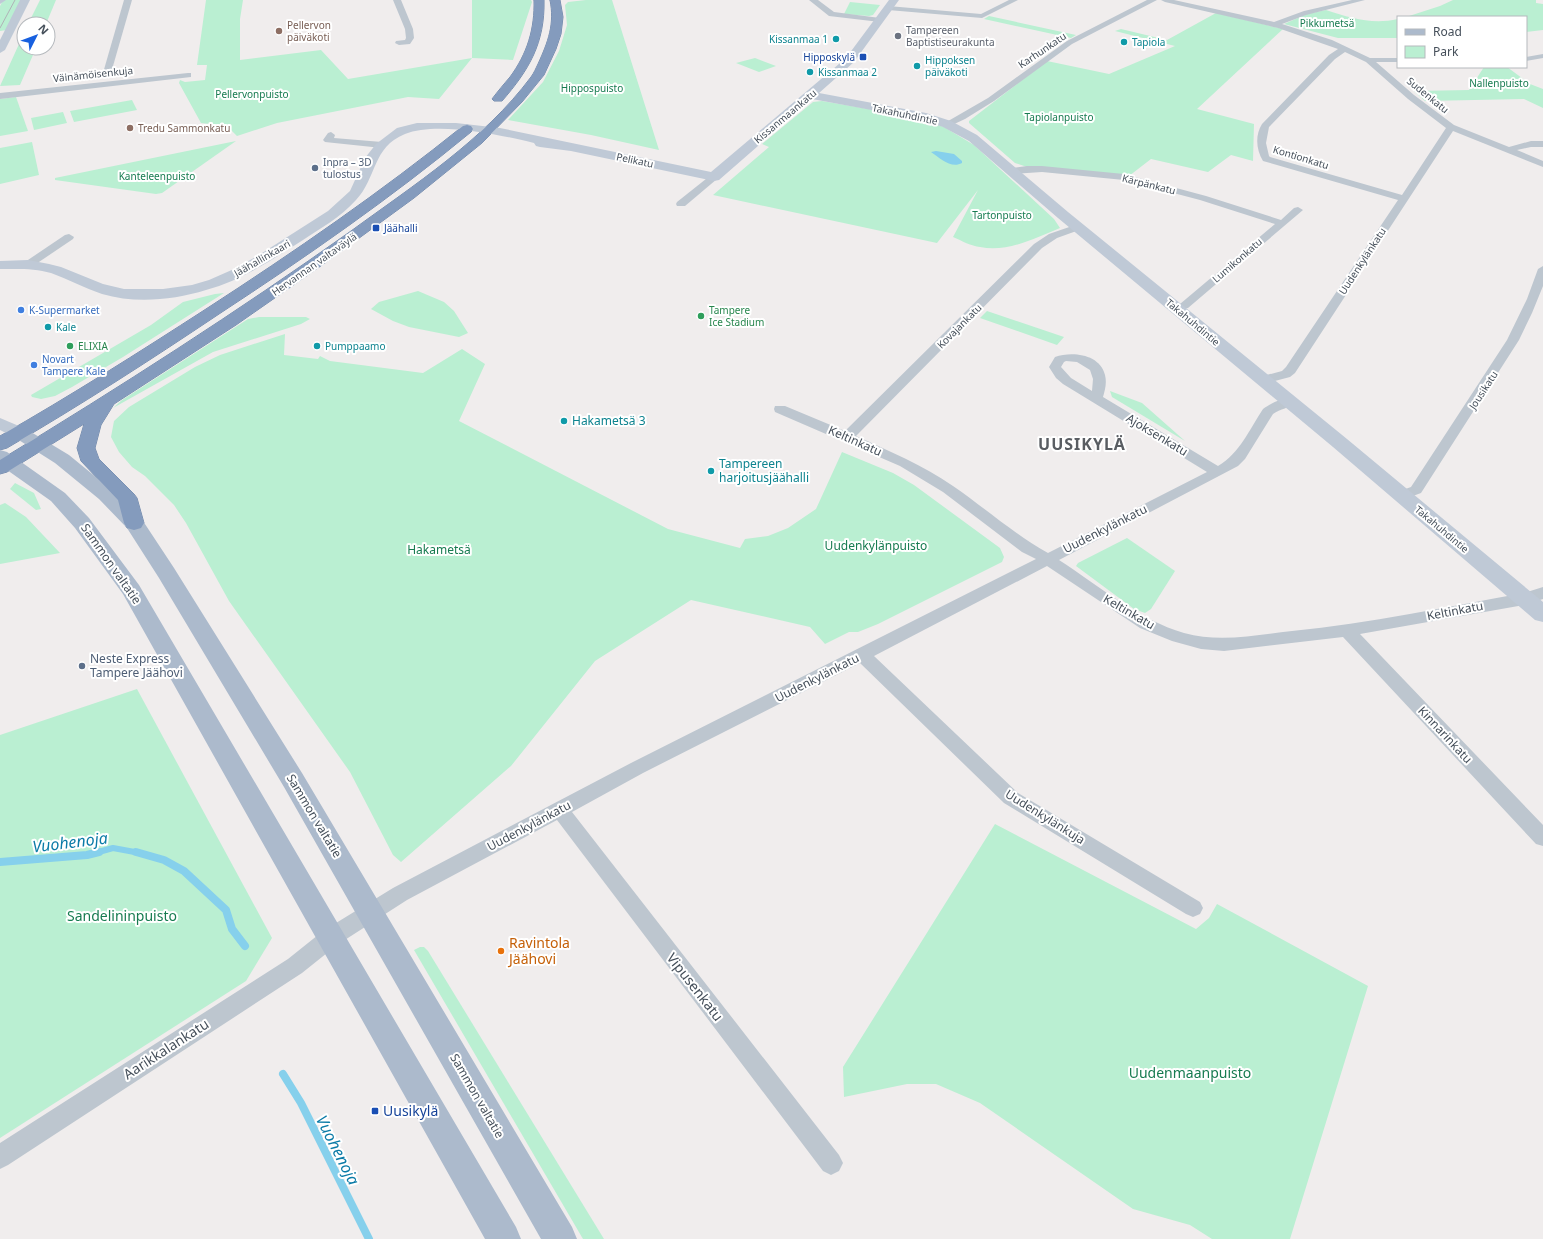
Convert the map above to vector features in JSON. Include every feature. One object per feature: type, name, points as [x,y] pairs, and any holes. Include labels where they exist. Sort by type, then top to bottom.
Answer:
[{"type":"highway","points":[[488,109],[512,82],[527,60],[535,37],[538,17],[538,0]]},
{"type":"highway","name":"Hervannan valtaväylä","points":[[2,457],[20,433],[58,411],[278,270],[507,110],[537,76],[551,49],[556,34],[558,21],[555,0]]},
{"type":"highway","name":"Hervannan valtaväylä","points":[[2,457],[39,444],[217,331],[300,276],[393,208],[453,160],[474,132],[478,118]]},
{"type":"highway","points":[[111,398],[92,425],[86,448],[90,462],[127,498],[134,523]]},
{"type":"main road","name":"Sammon valtatie","points":[[20,433],[62,459],[101,491],[134,523],[213,649],[370,912],[560,1239]]},
{"type":"main road","name":"Sammon valtatie","points":[[2,457],[58,498],[102,548],[131,590],[504,1239]]},
{"type":"street","points":[[0,50],[25,0]]},
{"type":"street","points":[[107,73],[128,0]]},
{"type":"street","points":[[397,0],[409,29],[410,38],[407,42],[399,43]]},
{"type":"street","points":[[813,0],[832,14],[880,20]]},
{"type":"street","points":[[891,4],[982,16],[1014,0]]},
{"type":"street","name":"Karhunkatu","points":[[947,124],[971,112],[1058,50],[1079,37],[1153,0]]},
{"type":"street","name":"Sudenkatu","points":[[1165,0],[1304,32],[1347,49],[1369,60],[1422,106],[1450,127],[1543,164]]},
{"type":"street","points":[[1274,25],[1304,13],[1361,0]]},
{"type":"street","name":"Kissanmaankatu","points":[[681,204],[811,95],[850,60],[891,4]]},
{"type":"street","name":"Kontionkatu","points":[[1347,49],[1340,51],[1332,57],[1265,126],[1262,133],[1263,154],[1266,159],[1403,198]]},
{"type":"street","points":[[1527,59],[1543,56]]},
{"type":"street","points":[[1369,60],[1397,60]]},
{"type":"street","name":"Väinämöisenkuja","points":[[0,96],[188,75]]},
{"type":"street","name":"Takahuhdintie","points":[[811,95],[922,116],[947,124],[973,138],[1543,614]]},
{"type":"street","name":"Uudenkylänkatu","points":[[1263,380],[1286,374],[1291,370],[1450,127]]},
{"type":"street","points":[[331,135],[328,140],[386,143],[423,132],[474,132]]},
{"type":"street","name":"Pelikatu","points":[[474,132],[556,144],[714,176]]},
{"type":"street","name":"Jäähallinkaari","points":[[0,265],[29,264],[56,270],[107,290],[124,294],[150,295],[177,292],[203,286],[225,278],[257,263],[342,207],[361,185],[371,158],[386,143]]},
{"type":"street","points":[[1508,150],[1532,144],[1543,144]]},
{"type":"street","name":"Kärpänkatu","points":[[1012,171],[1042,169],[1124,177],[1203,198],[1281,223]]},
{"type":"street","name":"Lumikonkatu","points":[[1176,308],[1184,306],[1298,210]]},
{"type":"street","name":"Kovajankatu","points":[[847,436],[1038,246],[1053,236],[1078,227]]},
{"type":"street","points":[[29,264],[69,237]]},
{"type":"street","name":"Jousikatu","points":[[1402,495],[1416,490],[1500,364],[1522,326],[1537,289],[1543,269]]},
{"type":"street","name":"Ajoksenkatu","points":[[1096,398],[1218,472]]},
{"type":"street","name":"Uudenkylänkatu","points":[[330,938],[400,894],[637,768],[862,655],[1218,472],[1233,463],[1240,456],[1268,412],[1273,408],[1289,402]]},
{"type":"street","name":"Keltinkatu","points":[[780,410],[847,436],[905,463],[948,489],[1027,548],[1047,559],[1146,624],[1178,637],[1201,643],[1224,645],[1242,644],[1347,631],[1524,599],[1542,594],[1543,592]]},
{"type":"street","points":[[0,423],[20,433]]},
{"type":"street","name":"Kinnarinkatu","points":[[1347,631],[1543,838]]},
{"type":"street","name":"Uudenkylänkuja","points":[[862,655],[1011,798],[1193,908]]},
{"type":"street","name":"Vipusenkatu","points":[[560,810],[831,1163]]},
{"type":"street","name":"Aarikkalankatu","points":[[0,1157],[295,966],[330,938]]},
{"type":"green space","points":[[3,0],[21,0],[7,30],[0,31],[0,6]]},
{"type":"green space","points":[[40,0],[56,0],[49,16],[32,16]]},
{"type":"green space","name":"Pellervonpuisto","points":[[206,0],[243,0],[240,19],[240,60],[321,50],[348,79],[472,58],[439,99],[408,97],[277,123],[237,136],[227,126],[201,123],[179,83],[180,80],[185,82],[205,80],[207,65],[197,65]]},
{"type":"green space","points":[[472,0],[531,0],[532,2],[513,60],[472,58]]},
{"type":"green space","name":"Hippospuisto","points":[[612,0],[659,150],[591,135],[508,120],[543,82],[559,51],[567,25],[565,5],[568,2]]},
{"type":"green space","points":[[1453,0],[1536,0],[1536,3],[1543,4],[1543,30],[1527,32],[1527,16],[1409,16]]},
{"type":"green space","points":[[850,2],[880,5],[873,15],[869,16],[844,14]]},
{"type":"green space","name":"Pikkumetsä","points":[[1326,10],[1362,20],[1388,21],[1397,19],[1397,38],[1338,38],[1284,24],[1307,14]]},
{"type":"green space","name":"Tapiolanpuisto","points":[[1216,13],[1283,29],[1197,109],[1254,124],[1253,161],[1231,155],[1208,172],[1151,159],[1129,176],[1027,167],[1015,163],[969,123],[969,121],[1047,61],[1109,74],[1175,46],[1115,31],[1121,29],[1167,40]]},
{"type":"green space","points":[[989,16],[1076,35],[1071,38],[984,19]]},
{"type":"green space","points":[[16,51],[16,56],[33,56],[20,85],[0,86]]},
{"type":"green space","points":[[755,58],[776,66],[759,72],[736,63]]},
{"type":"green space","name":"Nallenpuisto","points":[[1483,68],[1508,68],[1530,84],[1543,89],[1543,108],[1524,99],[1425,101],[1414,91],[1469,90]]},
{"type":"green space","points":[[16,97],[28,131],[0,136],[0,99]]},
{"type":"green space","points":[[132,100],[137,110],[74,122],[70,111]]},
{"type":"green space","name":"Tartonpuisto","points":[[822,101],[909,116],[944,127],[974,145],[1054,219],[1060,228],[1021,244],[1000,248],[977,246],[953,237],[978,190],[937,243],[713,195],[769,147],[762,144],[813,102]]},
{"type":"green space","points":[[63,112],[67,123],[34,130],[31,118]]},
{"type":"green space","name":"Kanteleenpuisto","points":[[236,141],[162,193],[156,194],[55,180],[55,178]]},
{"type":"green space","points":[[32,142],[39,175],[0,184],[0,148]]},
{"type":"green space","points":[[418,291],[444,302],[454,311],[468,333],[459,337],[409,327],[393,321],[371,309],[379,302]]},
{"type":"green space","points":[[224,293],[123,357],[72,387],[55,396],[41,399],[32,397],[31,395],[151,325],[183,302]]},
{"type":"green space","points":[[987,311],[1064,337],[1057,345],[980,318]]},
{"type":"green space","points":[[259,317],[306,317],[310,319],[301,324],[213,352],[113,408],[122,400],[248,319]]},
{"type":"green space","name":"Hakametsä","points":[[285,334],[284,355],[318,359],[320,356],[330,361],[423,373],[462,349],[485,364],[459,421],[668,529],[740,548],[745,539],[768,536],[788,528],[816,509],[842,452],[893,473],[914,485],[1000,548],[1004,557],[1002,562],[878,624],[858,632],[849,632],[825,644],[810,627],[691,600],[595,661],[511,766],[401,862],[393,855],[350,772],[229,601],[186,523],[174,505],[145,476],[132,467],[119,452],[111,437],[114,421],[129,407],[195,367],[220,355]]},
{"type":"green space","points":[[1110,391],[1142,403],[1185,441],[1112,397]]},
{"type":"green space","points":[[15,483],[34,493],[41,509],[36,510],[10,489]]},
{"type":"green space","points":[[5,503],[26,517],[60,553],[0,564],[0,505]]},
{"type":"green space","points":[[1127,538],[1175,571],[1151,609],[1145,613],[1134,609],[1076,566],[1078,563]]},
{"type":"green space","name":"Sandelininpuisto","points":[[137,689],[272,938],[246,981],[0,1138],[0,735]]},
{"type":"green space","name":"Uudenmaanpuisto","points":[[995,824],[1196,929],[1209,918],[1217,904],[1368,986],[1290,1239],[1212,1239],[1190,1225],[1133,1209],[980,1103],[936,1084],[907,1084],[844,1097],[843,1067]]},
{"type":"green space","points":[[424,947],[428,951],[604,1239],[583,1239],[414,950]]},
{"type":"water","points":[[936,151],[954,154],[962,161],[962,163],[954,165],[950,164],[931,152]]},
{"type":"waterway","name":"Vuohenoja","points":[[95,853],[113,848],[139,853]]},
{"type":"waterway","name":"Vuohenoja","points":[[95,853],[99,852]]},
{"type":"waterway","name":"Vuohenoja","points":[[0,862],[87,855],[95,853]]},
{"type":"waterway","name":"Vuohenoja","points":[[139,853],[164,860],[184,871],[226,910],[232,929],[245,946]]},
{"type":"waterway","name":"Vuohenoja","points":[[283,1074],[301,1103],[369,1239]]},
{"type":"tram line","points":[[0,28],[15,0]]},
{"type":"place","name":"Pellervon päiväkoti","points":[[279,31]]},
{"type":"place","name":"Tampereen Baptistiseurakunta","points":[[898,36]]},
{"type":"place","name":"Kissanmaa 1","points":[[836,39]]},
{"type":"place","name":"Tapiola","points":[[1124,42]]},
{"type":"place","name":"Hipposkylä","points":[[863,57]]},
{"type":"place","name":"Hippoksen päiväkoti","points":[[917,66]]},
{"type":"place","name":"Kissanmaa 2","points":[[810,72]]},
{"type":"place","name":"Tredu Sammonkatu","points":[[130,128]]},
{"type":"place","name":"Inpra – 3D tulostus","points":[[315,168]]},
{"type":"place","name":"Jäähalli","points":[[376,228]]},
{"type":"place","name":"K-Supermarket","points":[[21,310]]},
{"type":"place","name":"Tampere Ice Stadium","points":[[701,316]]},
{"type":"place","name":"Kale","points":[[48,327]]},
{"type":"place","name":"ELIXIA","points":[[70,346]]},
{"type":"place","name":"Pumppaamo","points":[[317,346]]},
{"type":"place","name":"Novart Tampere Kale","points":[[34,365]]},
{"type":"place","name":"Hakametsä 3","points":[[564,421]]},
{"type":"place","name":"Tampereen harjoitusjäähalli","points":[[711,471]]},
{"type":"place","name":"Neste Express Tampere Jäähovi","points":[[82,666]]},
{"type":"place","name":"Ravintola Jäähovi","points":[[501,951]]},
{"type":"place","name":"Uusikylä","points":[[375,1111]]},
{"type":"district","name":"UUSIKYLÄ","points":[[1082,444]]},
{"type":"park label","name":"Uudenkylänpuisto","points":[[876,546]]}]
